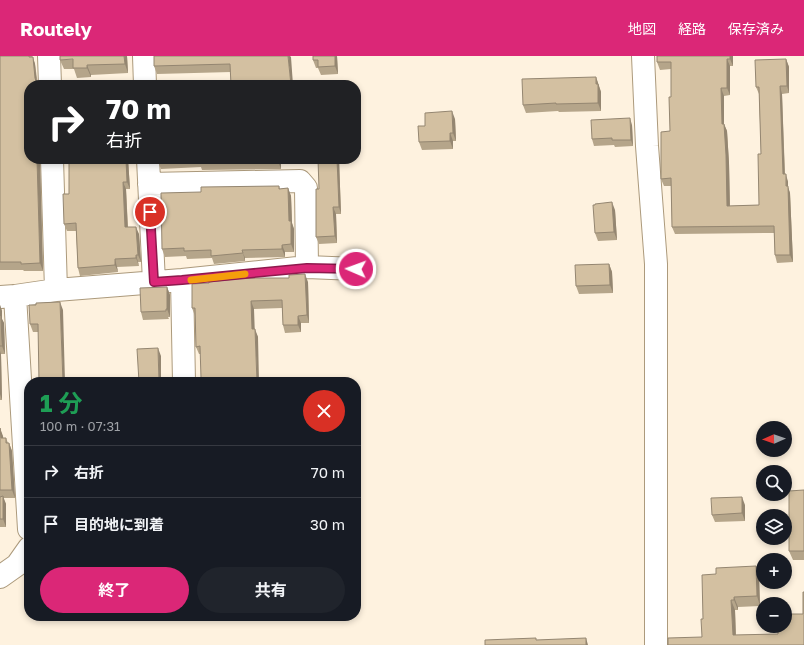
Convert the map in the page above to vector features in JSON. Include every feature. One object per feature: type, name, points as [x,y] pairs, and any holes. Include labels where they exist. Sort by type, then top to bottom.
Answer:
[{"type":"street","points":[[49,56],[50,80]]},
{"type":"street","points":[[144,56],[145,80]]},
{"type":"street","points":[[643,56],[647,146],[656,264],[656,645]]},
{"type":"street","points":[[52,164],[56,290]]},
{"type":"street","points":[[148,164],[154,282]]},
{"type":"street","points":[[149,184],[300,181],[306,188],[307,268]]},
{"type":"street","points":[[24,474],[8,297],[56,290],[307,268],[356,269]]},
{"type":"street","points":[[182,280],[184,377]]},
{"type":"street","points":[[0,577],[17,565],[24,555]]},
{"type":"building","points":[[0,56],[29,56],[33,57],[36,80],[24,80],[24,164],[37,164],[40,263],[21,264],[21,262],[0,262]]},
{"type":"building","points":[[60,56],[124,56],[125,64],[87,65],[87,68],[73,68],[73,59],[60,60]]},
{"type":"building","points":[[154,56],[288,56],[290,80],[231,80],[230,64],[154,66]]},
{"type":"building","points":[[313,56],[335,56],[335,66],[318,67],[318,60],[313,60]]},
{"type":"building","points":[[657,56],[730,56],[730,59],[727,59],[727,88],[721,88],[722,124],[724,124],[726,155],[727,206],[759,205],[758,154],[761,154],[759,87],[756,87],[755,60],[786,59],[787,86],[780,86],[783,174],[786,174],[786,186],[788,186],[790,255],[775,255],[774,226],[672,227],[671,178],[661,179],[661,132],[670,131],[669,97],[671,97],[671,62],[657,62]]},
{"type":"building","points":[[596,77],[596,84],[598,84],[598,103],[523,105],[522,79]]},
{"type":"building","points":[[452,111],[453,133],[450,133],[450,141],[419,142],[418,126],[425,126],[425,113]]},
{"type":"building","points":[[630,118],[631,140],[612,140],[612,138],[592,139],[591,120]]},
{"type":"building","points":[[69,164],[126,164],[127,182],[123,182],[125,227],[136,227],[138,255],[136,255],[136,258],[115,259],[115,265],[78,268],[76,223],[64,224],[63,194],[69,194]]},
{"type":"building","points":[[318,164],[337,164],[339,207],[333,207],[335,236],[316,237],[316,189],[319,189]]},
{"type":"building","points":[[279,186],[279,189],[288,188],[289,221],[291,221],[291,244],[282,245],[282,249],[242,250],[243,253],[211,256],[211,250],[184,251],[184,248],[162,249],[161,193],[201,192],[201,187]]},
{"type":"building","points":[[612,202],[614,232],[595,233],[593,205]]},
{"type":"building","points":[[609,264],[610,285],[576,286],[575,265]]},
{"type":"building","points":[[305,274],[307,315],[298,316],[298,325],[283,325],[282,300],[251,301],[252,329],[255,329],[257,377],[201,377],[200,346],[196,347],[195,308],[192,308],[192,284],[244,278],[289,278],[289,275]]},
{"type":"building","points":[[167,287],[166,311],[141,312],[140,288]]},
{"type":"building","points":[[60,302],[63,377],[39,377],[38,324],[30,324],[29,305],[36,305],[36,303]]},
{"type":"building","points":[[1,315],[2,346],[0,346],[0,316]]},
{"type":"building","points":[[158,348],[159,377],[139,377],[137,349]]},
{"type":"building","points":[[0,428],[1,438],[6,438],[6,443],[9,443],[12,490],[0,490]]},
{"type":"building","points":[[804,490],[804,551],[789,551],[789,545],[792,545],[792,509],[789,509],[789,501],[792,501],[792,491]]},
{"type":"building","points":[[3,496],[3,519],[0,519],[0,497]]},
{"type":"building","points":[[742,497],[742,513],[712,515],[711,498]]},
{"type":"building","points":[[756,566],[757,596],[734,597],[734,600],[731,600],[733,635],[792,633],[792,614],[803,614],[804,592],[804,645],[668,645],[668,638],[702,637],[702,575],[716,574],[716,568]]},
{"type":"building","points":[[536,638],[536,640],[586,638],[586,645],[485,645],[485,640]]},
{"type":"slow traffic","points":[[191,280],[245,274]]},
{"type":"route","points":[[150,212],[154,282],[307,268],[356,269]]}]
